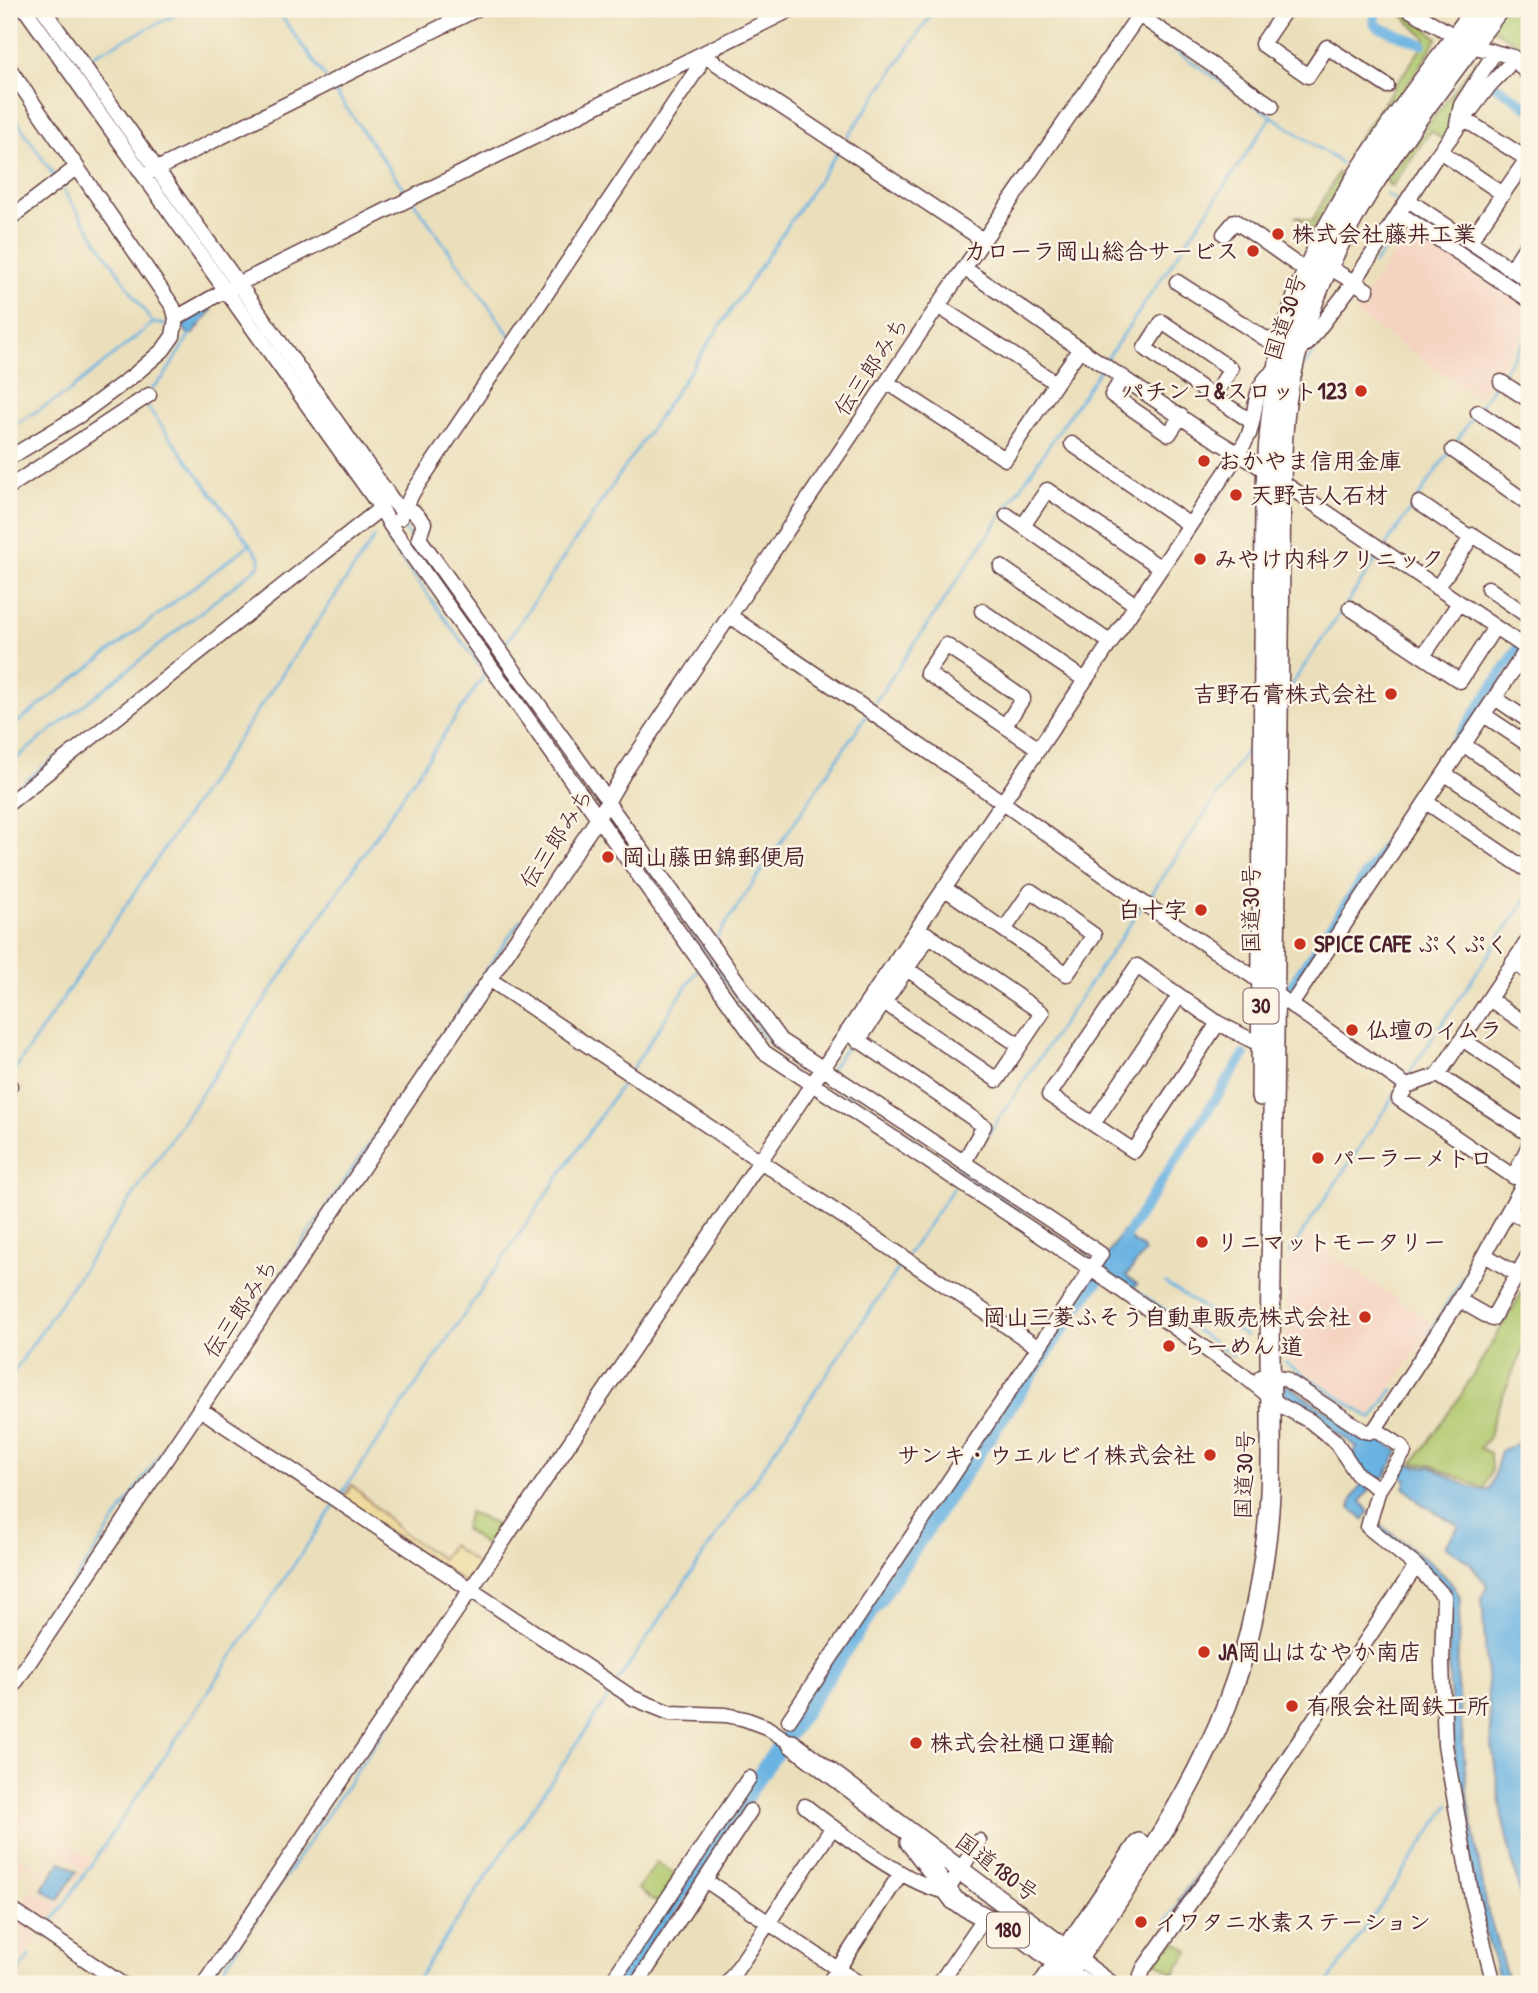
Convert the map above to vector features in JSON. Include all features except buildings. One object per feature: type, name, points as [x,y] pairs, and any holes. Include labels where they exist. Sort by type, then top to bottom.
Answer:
[{"type":"highway","name":"国道30号","points":[[1043,1984],[1066,1965],[1154,1843],[1186,1791],[1208,1748],[1234,1686],[1251,1629],[1265,1554],[1270,1489],[1264,1385],[1268,1042],[1276,993],[1272,404],[1286,350],[1318,272],[1467,36],[1476,9]]},
{"type":"highway","name":"国道30号","points":[[1318,272],[1320,242],[1360,170],[1467,36],[1499,9]]},
{"type":"highway","name":"国道30号","points":[[1274,477],[1286,400],[1286,350]]},
{"type":"highway","name":"国道180号","points":[[792,1744],[960,1871],[1066,1965]]},
{"type":"highway","name":"国道180号","points":[[885,1815],[919,1851],[955,1901],[1027,1940],[1066,1965]]},
{"type":"street","points":[[25,9],[70,62],[154,172]]},
{"type":"street","points":[[43,9],[232,287],[396,513],[501,666],[605,796],[780,1040],[822,1074],[1088,1258],[1264,1385],[1280,1405],[1310,1420],[1335,1441],[1353,1470],[1371,1484]]},
{"type":"street","points":[[154,172],[477,9]]},
{"type":"street","points":[[176,318],[232,287],[792,9]]},
{"type":"street","points":[[1286,9],[1262,44],[1308,76],[1327,47],[1387,86]]},
{"type":"street","points":[[1408,9],[1495,52],[1513,57],[1529,76]]},
{"type":"street","points":[[1141,12],[1272,106]]},
{"type":"street","name":"伝三郎みち","points":[[9,1692],[598,818],[605,796],[624,774],[938,306],[1141,12]]},
{"type":"street","points":[[1455,132],[1461,106],[1495,52]]},
{"type":"street","points":[[702,54],[983,240]]},
{"type":"street","points":[[9,803],[396,513],[413,492],[698,68],[702,54]]},
{"type":"street","points":[[204,1984],[474,1593],[822,1074],[853,1036],[924,932],[1039,749],[1238,454],[1249,434],[1261,383],[1266,375],[1286,350],[1307,344],[1360,286],[1441,152],[1507,67]]},
{"type":"street","points":[[9,68],[173,307],[176,318],[173,337],[163,350],[79,415],[9,458]]},
{"type":"street","points":[[1464,120],[1528,158],[1470,241]]},
{"type":"street","points":[[1441,152],[1503,194]]},
{"type":"street","points":[[9,219],[77,167]]},
{"type":"street","points":[[1404,210],[1470,241],[1529,281]]},
{"type":"street","points":[[1404,210],[1529,300]]},
{"type":"street","points":[[1224,234],[1235,221],[1318,272],[1360,286]]},
{"type":"street","points":[[1511,269],[1529,242]]},
{"type":"street","points":[[964,268],[1080,349],[1525,647],[1495,698],[1426,802],[1276,993]]},
{"type":"street","points":[[1177,282],[1286,350]]},
{"type":"street","points":[[938,306],[1056,383]]},
{"type":"street","points":[[1213,397],[1231,369],[1162,322],[1145,348],[1213,397],[1252,422]]},
{"type":"street","points":[[887,382],[1005,459],[1080,349]]},
{"type":"street","points":[[1123,377],[1112,395],[1169,434],[1181,416]]},
{"type":"street","points":[[1501,382],[1529,400]]},
{"type":"street","points":[[9,487],[145,398]]},
{"type":"street","points":[[1478,412],[1529,446]]},
{"type":"street","points":[[79,415],[91,432]]},
{"type":"street","points":[[1072,444],[1190,525]]},
{"type":"street","points":[[1453,450],[1529,504]]},
{"type":"street","points":[[1023,526],[1047,490],[1161,568]]},
{"type":"street","points":[[1419,503],[1471,538]]},
{"type":"street","points":[[396,513],[413,511],[424,523],[419,538],[598,818],[760,1048],[822,1074],[964,1161],[1088,1258]]},
{"type":"street","points":[[1007,515],[1136,605]]},
{"type":"street","points":[[1437,588],[1473,535],[1529,571]]},
{"type":"street","points":[[1001,567],[1111,643]]},
{"type":"street","points":[[1488,588],[1529,617]]},
{"type":"street","points":[[1423,656],[1459,603]]},
{"type":"street","points":[[1350,608],[1460,681],[1495,627]]},
{"type":"street","points":[[982,611],[1085,680]]},
{"type":"street","points":[[730,616],[1404,1083],[1438,1075],[1529,939]]},
{"type":"street","points":[[1005,726],[1023,698],[946,645],[927,673],[1005,726],[1039,749]]},
{"type":"street","points":[[1495,698],[1529,721]]},
{"type":"street","points":[[1484,715],[1529,745]]},
{"type":"street","points":[[1464,746],[1529,789]]},
{"type":"street","points":[[1445,774],[1529,830]]},
{"type":"street","points":[[1426,802],[1524,868]]},
{"type":"street","points":[[948,891],[1067,974],[1094,935],[1031,891],[1004,930]]},
{"type":"street","points":[[878,998],[997,1080],[1042,1013],[924,932]]},
{"type":"street","points":[[1513,962],[1529,973]]},
{"type":"street","points":[[901,965],[1020,1046]]},
{"type":"street","points":[[1218,1023],[1134,1151],[1049,1095],[1137,966],[1218,1023],[1241,1036],[1268,1042]]},
{"type":"street","points":[[489,979],[1040,1348]]},
{"type":"street","points":[[1093,1124],[1180,996]]},
{"type":"street","points":[[1489,999],[1529,1026]]},
{"type":"street","points":[[853,1036],[984,1126],[964,1161]]},
{"type":"street","points":[[1462,1039],[1529,1084]]},
{"type":"street","points":[[1438,1075],[1529,1134]]},
{"type":"street","points":[[1404,1083],[1399,1099],[1514,1177],[1529,1145]]},
{"type":"street","points":[[1264,1385],[1285,1378],[1364,1431],[1375,1429],[1459,1300],[1529,1174]]},
{"type":"street","points":[[1510,1211],[1529,1222]]},
{"type":"street","points":[[1459,1300],[1492,1319],[1529,1254]]},
{"type":"street","points":[[1485,1255],[1518,1275]]},
{"type":"street","points":[[789,1720],[1040,1348],[1088,1258]]},
{"type":"street","points":[[200,1409],[643,1703],[670,1713],[726,1715],[755,1722],[792,1744]]},
{"type":"street","points":[[1371,1484],[1390,1473],[1404,1450],[1375,1429]]},
{"type":"street","points":[[1371,1484],[1371,1520],[1368,1527],[1444,1595],[1442,1663],[1446,1745],[1472,1898],[1494,1984]]},
{"type":"street","points":[[1142,1984],[1143,1968],[1214,1869],[1412,1564]]},
{"type":"street","points":[[610,1984],[749,1777]]},
{"type":"street","points":[[804,1806],[901,1873],[932,1890],[947,1891],[979,1841]]},
{"type":"street","points":[[637,1984],[750,1811]]},
{"type":"street","points":[[727,1984],[833,1827]]},
{"type":"street","points":[[828,1984],[901,1873]]},
{"type":"street","points":[[705,1880],[860,1984]]},
{"type":"street","points":[[9,1908],[122,1984]]},
{"type":"street","points":[[939,1984],[985,1917]]},
{"type":"street","points":[[1066,1965],[1090,1984]]},
{"type":"street","points":[[1066,1965],[1112,1984]]},
{"type":"shaded area","points":[[1412,227],[1529,307],[1529,324],[1479,398],[1354,313]]},
{"type":"shaded area","points":[[1305,1236],[1433,1324],[1370,1415],[1286,1359],[1288,1260]]},
{"type":"shaded area","points":[[9,1805],[91,1859],[47,1924],[9,1897],[9,1891],[24,1901],[42,1875],[24,1864],[9,1887],[9,1849],[44,1872],[62,1846],[25,1821],[22,1824],[9,1816]],"holes":[[[59,1853],[82,1868],[57,1906],[34,1891]]]},
{"type":"shaded area","points":[[9,1913],[40,1934],[9,1980],[9,1945],[17,1950],[26,1937],[9,1925]]},
{"type":"green space","points":[[1458,9],[1529,9],[1529,50]]},
{"type":"green space","points":[[1403,13],[1437,38],[1423,62],[1352,161],[1347,156],[1426,41]]},
{"type":"green space","points":[[1477,59],[1456,101],[1445,141],[1431,131],[1392,186],[1388,184],[1387,181]]},
{"type":"green space","points":[[1338,173],[1343,177],[1313,230],[1295,216],[1312,221]]},
{"type":"green space","points":[[1529,1281],[1529,1335],[1494,1416],[1489,1437],[1480,1448],[1490,1453],[1491,1470],[1484,1489],[1431,1465],[1413,1463],[1461,1395]]},
{"type":"green space","points":[[469,1512],[499,1526],[485,1545],[464,1529]]},
{"type":"green space","points":[[657,1862],[678,1877],[659,1904],[638,1889]]},
{"type":"green space","points":[[1175,1942],[1189,1951],[1174,1974],[1154,1960],[1165,1944],[1171,1948]]},
{"type":"sand","points":[[352,1485],[404,1534],[442,1559],[451,1545],[479,1565],[467,1584],[342,1500]]},
{"type":"water","points":[[208,306],[212,310],[193,334],[188,334],[183,327],[188,317]]},
{"type":"water","points":[[1123,1231],[1145,1252],[1126,1276],[1137,1284],[1131,1292],[1099,1268]]},
{"type":"water","points":[[1286,1384],[1367,1438],[1377,1438],[1398,1451],[1385,1477],[1375,1479],[1360,1468],[1353,1455],[1357,1447],[1283,1397]]},
{"type":"water","points":[[1529,1438],[1529,1932],[1502,1817],[1491,1737],[1482,1598],[1487,1586],[1470,1563],[1445,1546],[1459,1526],[1419,1502],[1404,1487],[1407,1481],[1399,1476],[1407,1464],[1430,1467],[1475,1489],[1490,1490],[1501,1451]]},
{"type":"water","points":[[1362,1484],[1370,1489],[1361,1501],[1369,1512],[1363,1520],[1350,1508]]},
{"type":"water","points":[[1378,1523],[1436,1568],[1455,1588],[1460,1598],[1457,1674],[1468,1802],[1487,1908],[1509,1984],[1501,1984],[1479,1910],[1458,1790],[1449,1677],[1450,1594],[1374,1528]]},
{"type":"water","points":[[1359,1635],[1362,1637],[1238,1821],[1235,1819]]},
{"type":"water","points":[[1231,1824],[1234,1826],[1181,1904],[1178,1901]]},
{"type":"water","points":[[61,1861],[77,1871],[58,1900],[42,1889]]},
{"type":"waterway","points":[[85,59],[188,9]]},
{"type":"waterway","points":[[276,9],[326,78]]},
{"type":"waterway","points":[[847,138],[935,9]]},
{"type":"waterway","points":[[1376,9],[1374,23],[1378,27],[1422,44]]},
{"type":"waterway","points":[[1139,26],[1341,163]]},
{"type":"waterway","points":[[1489,81],[1529,108]]},
{"type":"waterway","points":[[331,86],[408,195]]},
{"type":"waterway","points":[[9,109],[56,179]]},
{"type":"waterway","points":[[1106,360],[1272,116]]},
{"type":"waterway","points":[[504,646],[839,150]]},
{"type":"waterway","points":[[61,187],[149,318],[153,323],[165,324]]},
{"type":"waterway","points":[[1386,194],[1401,203]]},
{"type":"waterway","points":[[414,202],[511,337]]},
{"type":"waterway","points":[[1409,209],[1529,290]]},
{"type":"waterway","points":[[1374,264],[1402,223]]},
{"type":"waterway","points":[[1305,365],[1355,293]]},
{"type":"waterway","points":[[9,428],[67,393],[153,323]]},
{"type":"waterway","points":[[151,389],[164,377],[191,332]]},
{"type":"waterway","points":[[1500,377],[1529,334]]},
{"type":"waterway","points":[[1005,511],[1101,368]]},
{"type":"waterway","points":[[1480,406],[1496,383]]},
{"type":"waterway","points":[[9,764],[260,565],[260,558],[146,405]]},
{"type":"waterway","points":[[1455,444],[1474,414]]},
{"type":"waterway","points":[[1417,499],[1449,452]]},
{"type":"waterway","points":[[1192,535],[1237,469]]},
{"type":"waterway","points":[[1386,545],[1414,504]]},
{"type":"waterway","points":[[388,505],[396,517]]},
{"type":"waterway","points":[[871,708],[1001,516]]},
{"type":"waterway","points":[[400,522],[414,543]]},
{"type":"waterway","points":[[9,1078],[375,537]]},
{"type":"waterway","points":[[388,541],[485,673]]},
{"type":"waterway","points":[[9,729],[250,544]]},
{"type":"waterway","points":[[1290,687],[1380,554]]},
{"type":"waterway","points":[[463,611],[600,804]]},
{"type":"waterway","points":[[1287,992],[1529,632]]},
{"type":"waterway","points":[[9,1379],[487,671]]},
{"type":"waterway","points":[[9,794],[122,705]]},
{"type":"waterway","points":[[715,940],[866,716]]},
{"type":"waterway","points":[[1149,898],[1250,746]]},
{"type":"waterway","points":[[615,825],[767,1040],[813,1071]]},
{"type":"waterway","points":[[1405,1079],[1529,895]]},
{"type":"waterway","points":[[982,1143],[1141,908]]},
{"type":"waterway","points":[[9,1678],[521,919]]},
{"type":"waterway","points":[[632,1069],[698,969]]},
{"type":"waterway","points":[[831,1069],[851,1040]]},
{"type":"waterway","points":[[1122,1242],[1244,1055]]},
{"type":"waterway","points":[[340,1496],[627,1077]]},
{"type":"waterway","points":[[821,1077],[1091,1260]]},
{"type":"waterway","points":[[1289,1253],[1394,1096]]},
{"type":"waterway","points":[[908,1254],[954,1187]]},
{"type":"waterway","points":[[617,1682],[903,1262]]},
{"type":"waterway","points":[[1429,1334],[1467,1271]]},
{"type":"waterway","points":[[789,1733],[1096,1279]]},
{"type":"waterway","points":[[1165,1283],[1246,1336]]},
{"type":"waterway","points":[[1088,1289],[1100,1284]]},
{"type":"waterway","points":[[1131,1287],[1233,1355]]},
{"type":"waterway","points":[[1237,1330],[1246,1318]]},
{"type":"waterway","points":[[1285,1362],[1372,1419],[1393,1389]]},
{"type":"waterway","points":[[49,1927],[335,1504]]},
{"type":"waterway","points":[[213,1984],[414,1686]]},
{"type":"waterway","points":[[414,1984],[613,1690]]},
{"type":"waterway","points":[[619,1984],[781,1744]]},
{"type":"waterway","points":[[1327,1984],[1449,1805]]},
{"type":"waterway","points":[[9,1899],[58,1933]]},
{"type":"waterway","points":[[1167,1921],[1181,1901]]},
{"type":"waterway","points":[[10,1984],[30,1955]]},
{"type":"waterway","points":[[125,1978],[134,1984]]},
{"type":"place","name":"株式会社藤井工業","points":[[1278,234]]},
{"type":"place","name":"カローラ岡山総合サービス","points":[[1253,251]]},
{"type":"place","name":"パチンコ&スロット123","points":[[1361,391]]},
{"type":"place","name":"おかやま信用金庫","points":[[1204,461]]},
{"type":"place","name":"天野吉人石材","points":[[1236,495]]},
{"type":"place","name":"みやけ内科クリニック","points":[[1200,559]]},
{"type":"place","name":"吉野石膏株式会社","points":[[1391,694]]},
{"type":"place","name":"岡山藤田錦郵便局","points":[[608,857]]},
{"type":"place","name":"白十字","points":[[1201,910]]},
{"type":"place","name":"SPICE CAFE ぷくぷく","points":[[1300,944]]},
{"type":"place","name":"仏壇のイムラ","points":[[1352,1030]]},
{"type":"place","name":"パーラーメトロ","points":[[1318,1158]]},
{"type":"place","name":"リニマットモータリー","points":[[1202,1242]]},
{"type":"place","name":"岡山三菱ふそう自動車販売株式会社","points":[[1365,1317]]},
{"type":"place","name":"らーめん 道","points":[[1169,1346]]},
{"type":"place","name":"サンキ・ウエルビイ株式会社","points":[[1210,1455]]},
{"type":"place","name":"JA岡山はなやか南店","points":[[1204,1652]]},
{"type":"place","name":"有限会社岡鉄工所","points":[[1292,1706]]},
{"type":"place","name":"株式会社樋口運輸","points":[[916,1743]]},
{"type":"place","name":"イワタニ水素ステーション","points":[[1141,1922]]}]
